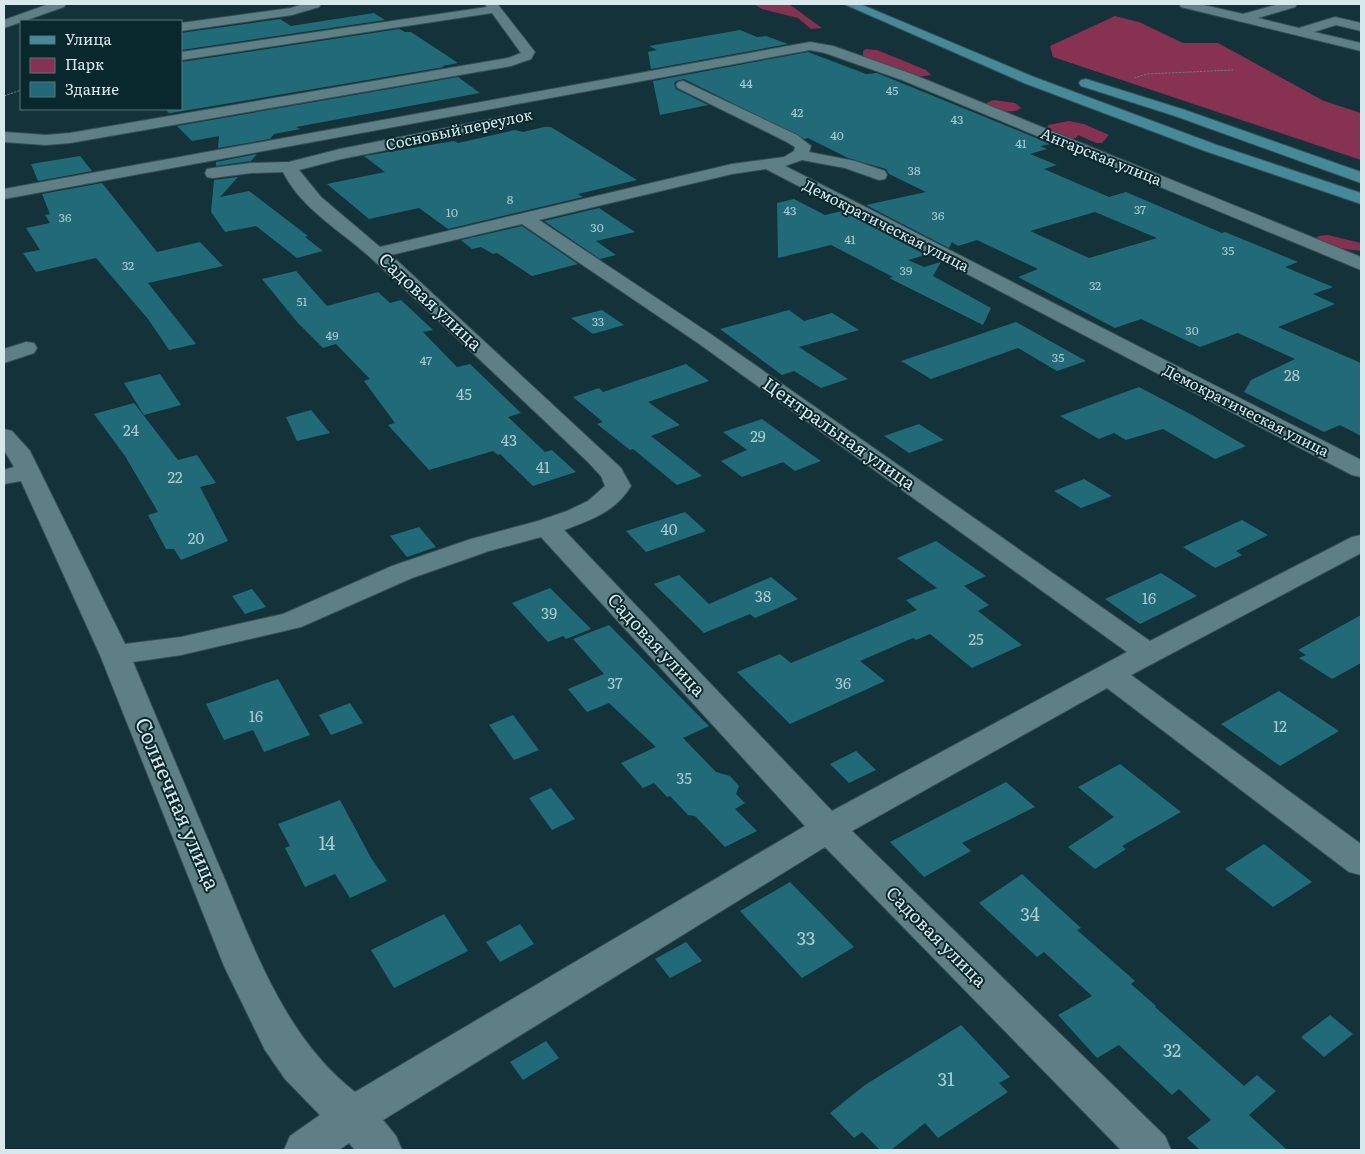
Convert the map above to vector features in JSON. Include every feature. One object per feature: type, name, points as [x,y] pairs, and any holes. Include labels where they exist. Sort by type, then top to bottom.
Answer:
[{"type":"main road","points":[[850,4],[965,54],[1129,118],[1361,199]]},
{"type":"main road","points":[[879,4],[939,30],[1009,56]]},
{"type":"main road","points":[[1070,78],[1167,109],[1361,178]]},
{"type":"main road","points":[[1129,118],[1162,125],[1176,124],[1182,121],[1180,116],[1167,109]]},
{"type":"main road","points":[[1211,148],[1194,138],[1192,132],[1203,128],[1236,133]]},
{"type":"street","points":[[4,24],[60,4]]},
{"type":"street","points":[[182,27],[292,11],[315,4]]},
{"type":"street","points":[[1185,4],[1361,47]]},
{"type":"street","points":[[4,137],[46,140],[103,132],[511,62],[526,56],[528,52],[493,6],[182,56]]},
{"type":"street","points":[[1244,18],[1278,6],[1329,23],[1361,27]]},
{"type":"street","points":[[1300,32],[1361,12]]},
{"type":"street","name":"Ангарская улица","points":[[11,192],[804,47],[823,48],[907,78],[1361,264]]},
{"type":"street","points":[[630,95],[840,54]]},
{"type":"street","points":[[377,254],[732,169],[783,162],[799,155],[803,149],[800,143],[683,85]]},
{"type":"street","points":[[140,110],[152,123]]},
{"type":"street","name":"Сосновый переулок","points":[[198,175],[251,168],[289,167],[340,154],[539,114]]},
{"type":"street","points":[[799,155],[857,166],[879,176]]},
{"type":"street","name":"Демократическая улица","points":[[768,164],[1361,470]]},
{"type":"street","points":[[143,167],[145,174],[155,182]]},
{"type":"street","name":"Садовая улица","points":[[289,167],[296,181],[340,224],[377,254],[597,457],[612,474],[618,486],[615,493],[595,507],[547,526],[828,829],[1150,1150]]},
{"type":"street","points":[[76,195],[138,185]]},
{"type":"street","name":"Центральная улица","points":[[526,218],[704,339],[1149,654]]},
{"type":"street","points":[[4,356],[26,348]]},
{"type":"street","name":"Солнечная улица","points":[[4,436],[18,451],[16,474],[114,655],[244,966],[279,1038],[299,1066],[322,1091],[353,1116],[381,1150]]},
{"type":"street","points":[[114,655],[181,646],[291,621],[411,568],[480,544],[547,526]]},
{"type":"street","points":[[305,1150],[353,1116],[828,829],[1109,674],[1361,544]]},
{"type":"street","points":[[1109,674],[1361,862]]},
{"type":"path","points":[[1129,80],[1147,74],[1233,70]]},
{"type":"path","points":[[4,96],[20,90]]},
{"type":"green space","points":[[1115,16],[1139,22],[1183,43],[1218,43],[1324,101],[1361,113],[1361,160],[1053,57],[1050,46]]},
{"type":"shaded area","points":[[754,4],[789,4],[822,28],[811,29],[798,18],[762,9]]},
{"type":"shaded area","points":[[866,49],[877,50],[926,70],[931,75],[917,77],[869,61],[863,56],[863,51]]},
{"type":"shaded area","points":[[994,100],[1015,103],[1021,108],[1013,111],[1004,111],[986,103]]},
{"type":"shaded area","points":[[1069,121],[1084,124],[1109,135],[1102,143],[1096,143],[1078,135],[1076,138],[1067,140],[1047,129],[1048,125]]},
{"type":"shaded area","points":[[1328,235],[1361,243],[1361,251],[1338,248],[1317,239],[1318,236]]},
{"type":"building","points":[[374,13],[385,20],[182,50],[182,33],[280,19],[291,26]]},
{"type":"building","points":[[399,29],[411,32],[458,63],[442,66],[444,67],[165,114],[169,113],[166,110],[182,110],[182,62]]},
{"type":"building","points":[[740,30],[757,37],[766,36],[788,44],[651,69],[648,52],[657,50],[649,46]]},
{"type":"building","points":[[808,52],[866,74],[877,73],[1051,144],[1040,146],[1047,149],[1030,154],[1057,165],[1044,169],[1109,197],[1126,192],[1222,233],[1225,232],[1298,262],[1285,267],[1333,287],[1313,294],[1335,304],[1278,327],[1361,363],[1361,436],[1340,425],[1324,432],[1244,392],[1251,380],[1295,359],[1238,333],[1200,347],[1141,319],[1115,328],[1018,277],[1038,269],[977,240],[958,246],[952,242],[949,248],[866,205],[926,192],[889,174],[886,169],[848,158],[808,138],[805,139],[684,79],[676,81],[674,84],[676,89],[708,105],[660,115],[653,81]],"holes":[[[1095,212],[1157,238],[1089,258],[1030,231]]]},
{"type":"building","points":[[458,77],[480,93],[296,127],[300,129],[274,134],[270,139],[218,148],[219,136],[192,141],[177,126]]},
{"type":"building","points":[[551,127],[637,180],[578,194],[583,197],[448,229],[419,208],[369,219],[327,184],[385,172],[364,156],[454,141],[458,143],[515,130],[523,132]]},
{"type":"building","points":[[257,154],[251,161],[216,166],[216,162]]},
{"type":"building","points":[[80,156],[92,171],[38,181],[31,164]]},
{"type":"building","points":[[238,177],[220,197],[249,191],[308,236],[305,237],[323,251],[297,258],[256,226],[225,232],[211,212],[214,180]]},
{"type":"building","points":[[102,183],[157,252],[200,242],[223,266],[148,283],[196,344],[169,350],[148,319],[96,258],[36,272],[23,253],[40,250],[26,228],[50,223],[45,215],[50,214],[42,194]]},
{"type":"building","points":[[794,199],[825,215],[842,211],[926,255],[908,260],[924,267],[941,262],[933,276],[991,308],[983,325],[889,278],[893,277],[831,245],[778,258],[777,203]]},
{"type":"building","points":[[599,208],[635,232],[596,241],[616,255],[600,259],[544,221]]},
{"type":"building","points":[[522,226],[578,264],[532,276],[497,253],[493,254],[481,247],[472,249],[461,240]]},
{"type":"building","points":[[296,271],[327,306],[378,292],[390,303],[401,300],[433,330],[423,332],[457,367],[470,364],[521,413],[508,417],[545,452],[552,450],[576,472],[533,486],[500,454],[498,455],[493,451],[429,470],[388,425],[395,423],[364,381],[370,379],[336,344],[323,348],[297,322],[262,279]]},
{"type":"building","points":[[602,310],[624,325],[593,334],[571,318]]},
{"type":"building","points":[[789,310],[804,321],[832,313],[859,330],[799,347],[848,379],[821,388],[794,371],[782,375],[720,329]]},
{"type":"building","points":[[1016,322],[1086,361],[1057,371],[1018,348],[931,379],[901,361]]},
{"type":"building","points":[[686,364],[709,381],[648,402],[680,425],[651,436],[702,476],[677,485],[633,449],[630,450],[597,424],[603,422],[573,397],[599,388],[603,392]]},
{"type":"building","points":[[160,374],[181,405],[144,415],[124,383]]},
{"type":"building","points":[[1139,387],[1246,446],[1215,459],[1163,429],[1126,440],[1114,433],[1099,439],[1060,416]]},
{"type":"building","points":[[134,403],[178,460],[197,455],[216,483],[200,487],[228,541],[181,560],[174,549],[166,549],[148,515],[158,512],[125,456],[94,414]]},
{"type":"building","points":[[311,410],[330,433],[297,441],[286,417]]},
{"type":"building","points":[[762,419],[821,461],[795,471],[783,462],[742,477],[721,461],[747,450],[723,432]]},
{"type":"building","points":[[919,424],[944,440],[909,453],[884,436]]},
{"type":"building","points":[[1084,479],[1112,496],[1081,508],[1054,491]]},
{"type":"building","points":[[685,512],[706,531],[646,552],[626,531]]},
{"type":"building","points":[[1242,520],[1268,535],[1236,551],[1242,555],[1215,568],[1183,547]]},
{"type":"building","points":[[419,527],[436,547],[407,557],[390,536]]},
{"type":"building","points":[[936,541],[986,576],[964,586],[989,605],[978,611],[1022,645],[972,668],[930,634],[916,640],[913,638],[860,661],[885,681],[790,724],[737,672],[780,654],[791,663],[917,610],[906,600],[937,588],[897,558]]},
{"type":"building","points":[[1161,573],[1197,596],[1140,624],[1105,599]]},
{"type":"building","points":[[679,575],[709,604],[771,577],[798,599],[755,618],[750,614],[704,633],[654,584]]},
{"type":"building","points":[[550,588],[591,629],[566,639],[563,636],[548,642],[512,603]]},
{"type":"building","points":[[252,589],[266,607],[245,614],[232,596]]},
{"type":"building","points":[[1361,615],[1361,663],[1332,679],[1299,658],[1306,655],[1298,650]]},
{"type":"building","points":[[609,625],[709,726],[683,738],[716,772],[730,776],[739,786],[736,794],[745,803],[735,809],[757,831],[725,847],[695,816],[688,815],[654,783],[643,788],[621,763],[656,747],[609,703],[587,712],[568,689],[604,674],[573,639]]},
{"type":"building","points":[[278,679],[310,735],[264,752],[253,730],[224,740],[206,704]]},
{"type":"building","points":[[1279,691],[1339,731],[1280,766],[1221,724]]},
{"type":"building","points":[[350,703],[363,723],[331,735],[319,715]]},
{"type":"building","points":[[513,715],[539,750],[514,760],[489,725]]},
{"type":"building","points":[[856,751],[876,770],[849,783],[830,764]]},
{"type":"building","points":[[1120,764],[1181,812],[1122,846],[1126,849],[1095,869],[1068,847],[1114,817],[1078,787]]},
{"type":"building","points":[[1006,782],[1035,807],[962,843],[971,851],[924,877],[890,842]]},
{"type":"building","points":[[551,788],[575,819],[552,830],[529,798]]},
{"type":"building","points":[[340,800],[371,858],[387,881],[350,898],[335,874],[305,887],[285,848],[290,846],[278,824]]},
{"type":"building","points":[[1264,844],[1312,882],[1273,907],[1225,869]]},
{"type":"building","points":[[1022,874],[1081,928],[1077,930],[1135,981],[1131,984],[1155,1007],[1244,1086],[1257,1075],[1276,1091],[1249,1115],[1287,1150],[1200,1150],[1187,1138],[1211,1120],[1179,1089],[1172,1095],[1119,1045],[1097,1058],[1058,1015],[1092,996],[1044,952],[1037,957],[979,903]]},
{"type":"building","points":[[790,882],[854,947],[802,978],[740,911]]},
{"type":"building","points":[[444,914],[468,951],[394,988],[371,950]]},
{"type":"building","points":[[520,924],[534,944],[500,962],[486,942]]},
{"type":"building","points":[[686,942],[702,961],[670,978],[655,959]]},
{"type":"building","points":[[1330,1015],[1353,1034],[1324,1057],[1301,1037]]},
{"type":"building","points":[[961,1025],[1010,1077],[999,1083],[1008,1092],[938,1138],[925,1123],[891,1150],[880,1150],[862,1132],[854,1138],[830,1113],[865,1085]]},
{"type":"building","points":[[546,1041],[559,1058],[523,1080],[510,1062]]}]
